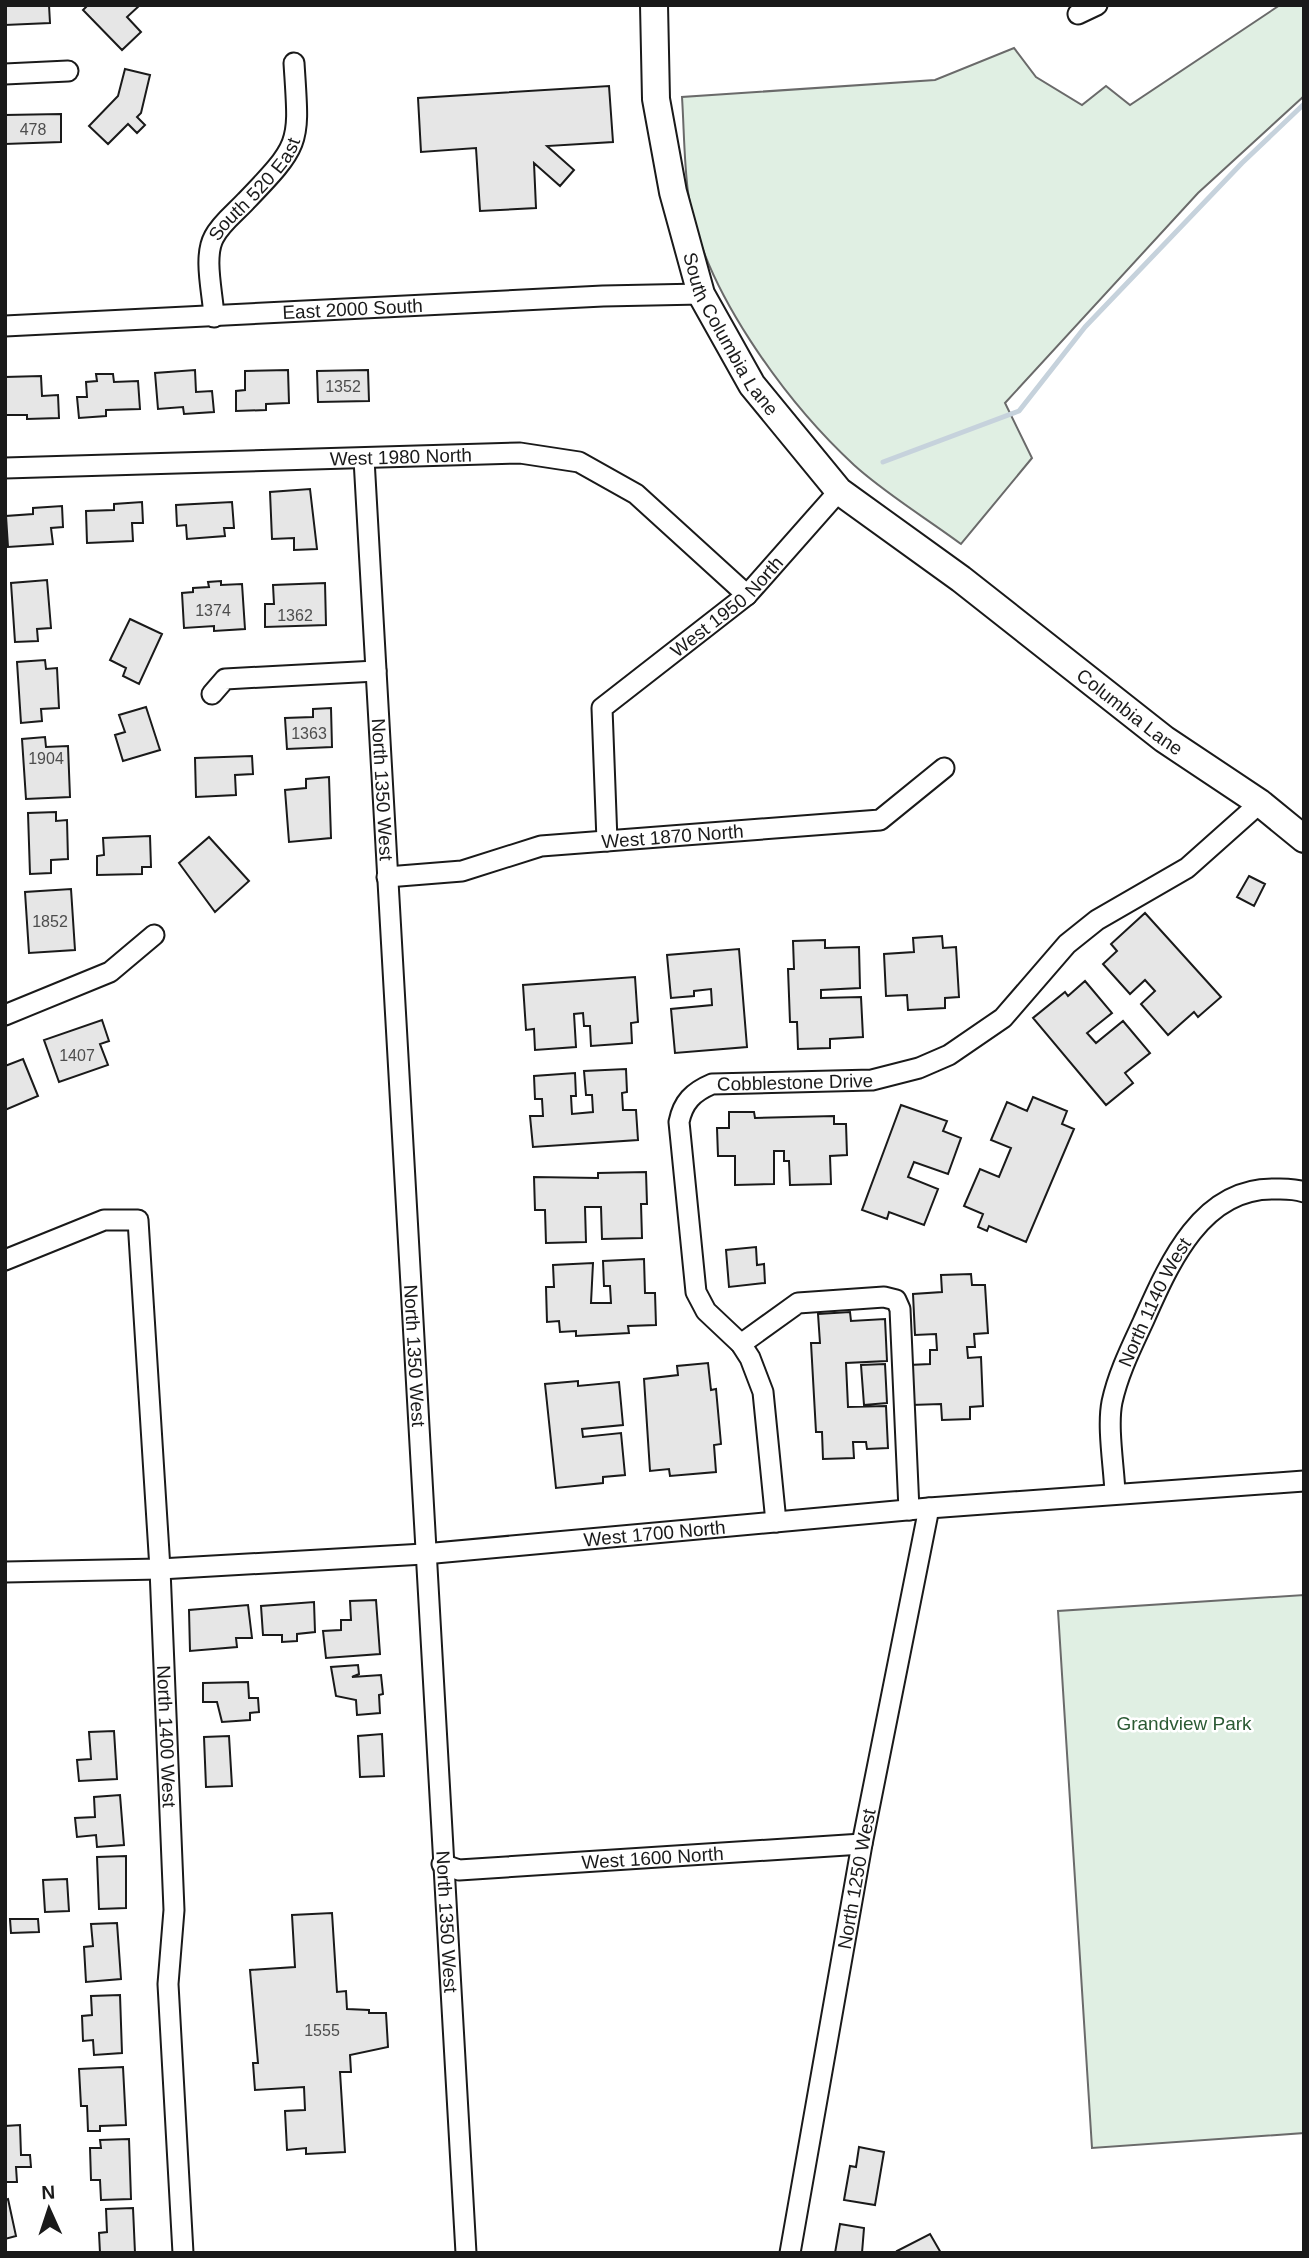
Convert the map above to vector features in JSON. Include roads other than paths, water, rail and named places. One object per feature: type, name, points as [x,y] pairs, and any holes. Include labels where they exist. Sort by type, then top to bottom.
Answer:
[{"type":"main road","name":"South Columbia Lane","points":[[654,5],[656,99],[665,153],[701,294],[752,385],[839,491],[961,579]]},
{"type":"main road","name":"Columbia Lane","points":[[961,579],[1164,739],[1260,803],[1304,839]]},
{"type":"street","points":[[1078,15],[1097,5]]},
{"type":"street","name":"South 520 East","points":[[214,317],[211,256],[214,236],[283,163],[294,145],[298,126],[294,63]]},
{"type":"street","points":[[5,74],[68,71]]},
{"type":"street","name":"East 2000 South","points":[[5,326],[603,296],[701,294]]},
{"type":"street","name":"West 1980 North","points":[[5,468],[520,453],[579,462],[636,494],[747,595]]},
{"type":"street","name":"North 1350 West","points":[[364,459],[424,1554],[466,2253]]},
{"type":"street","name":"West 1950 North","points":[[607,841],[602,708],[747,595],[839,491]]},
{"type":"street","points":[[212,694],[225,679],[376,671]]},
{"type":"street","name":"West 1870 North","points":[[387,877],[462,871],[541,846],[880,820],[944,768]]},
{"type":"street","name":"Cobblestone Drive","points":[[776,1522],[763,1392],[751,1358],[741,1344],[706,1311],[694,1285],[679,1122],[685,1102],[696,1091],[712,1084],[872,1080],[919,1068],[949,1055],[1003,1018],[1067,944],[1105,914],[1187,868],[1260,803]]},
{"type":"street","points":[[5,1015],[110,972],[154,935]]},
{"type":"street","name":"North 1140 West","points":[[1115,1493],[1112,1404],[1122,1369],[1165,1274],[1203,1219],[1230,1197],[1262,1189],[1300,1191]]},
{"type":"street","name":"North 1400 West","points":[[5,1259],[104,1220],[138,1220],[160,1569],[174,1910],[168,1984],[183,2253]]},
{"type":"street","name":"North 1250 West","points":[[741,1344],[798,1303],[884,1297],[896,1300],[900,1308],[919,1509],[790,2253]]},
{"type":"street","name":"West 1700 North","points":[[5,1572],[160,1569],[424,1554],[919,1509],[1304,1481]]},
{"type":"street","name":"West 1600 North","points":[[442,1864],[459,1870],[862,1844]]},
{"type":"waterway","points":[[883,462],[1019,411],[1085,327],[1242,163],[1304,104]]},
{"type":"park label","name":"Grandview Park","points":[[1184,1723]]}]
